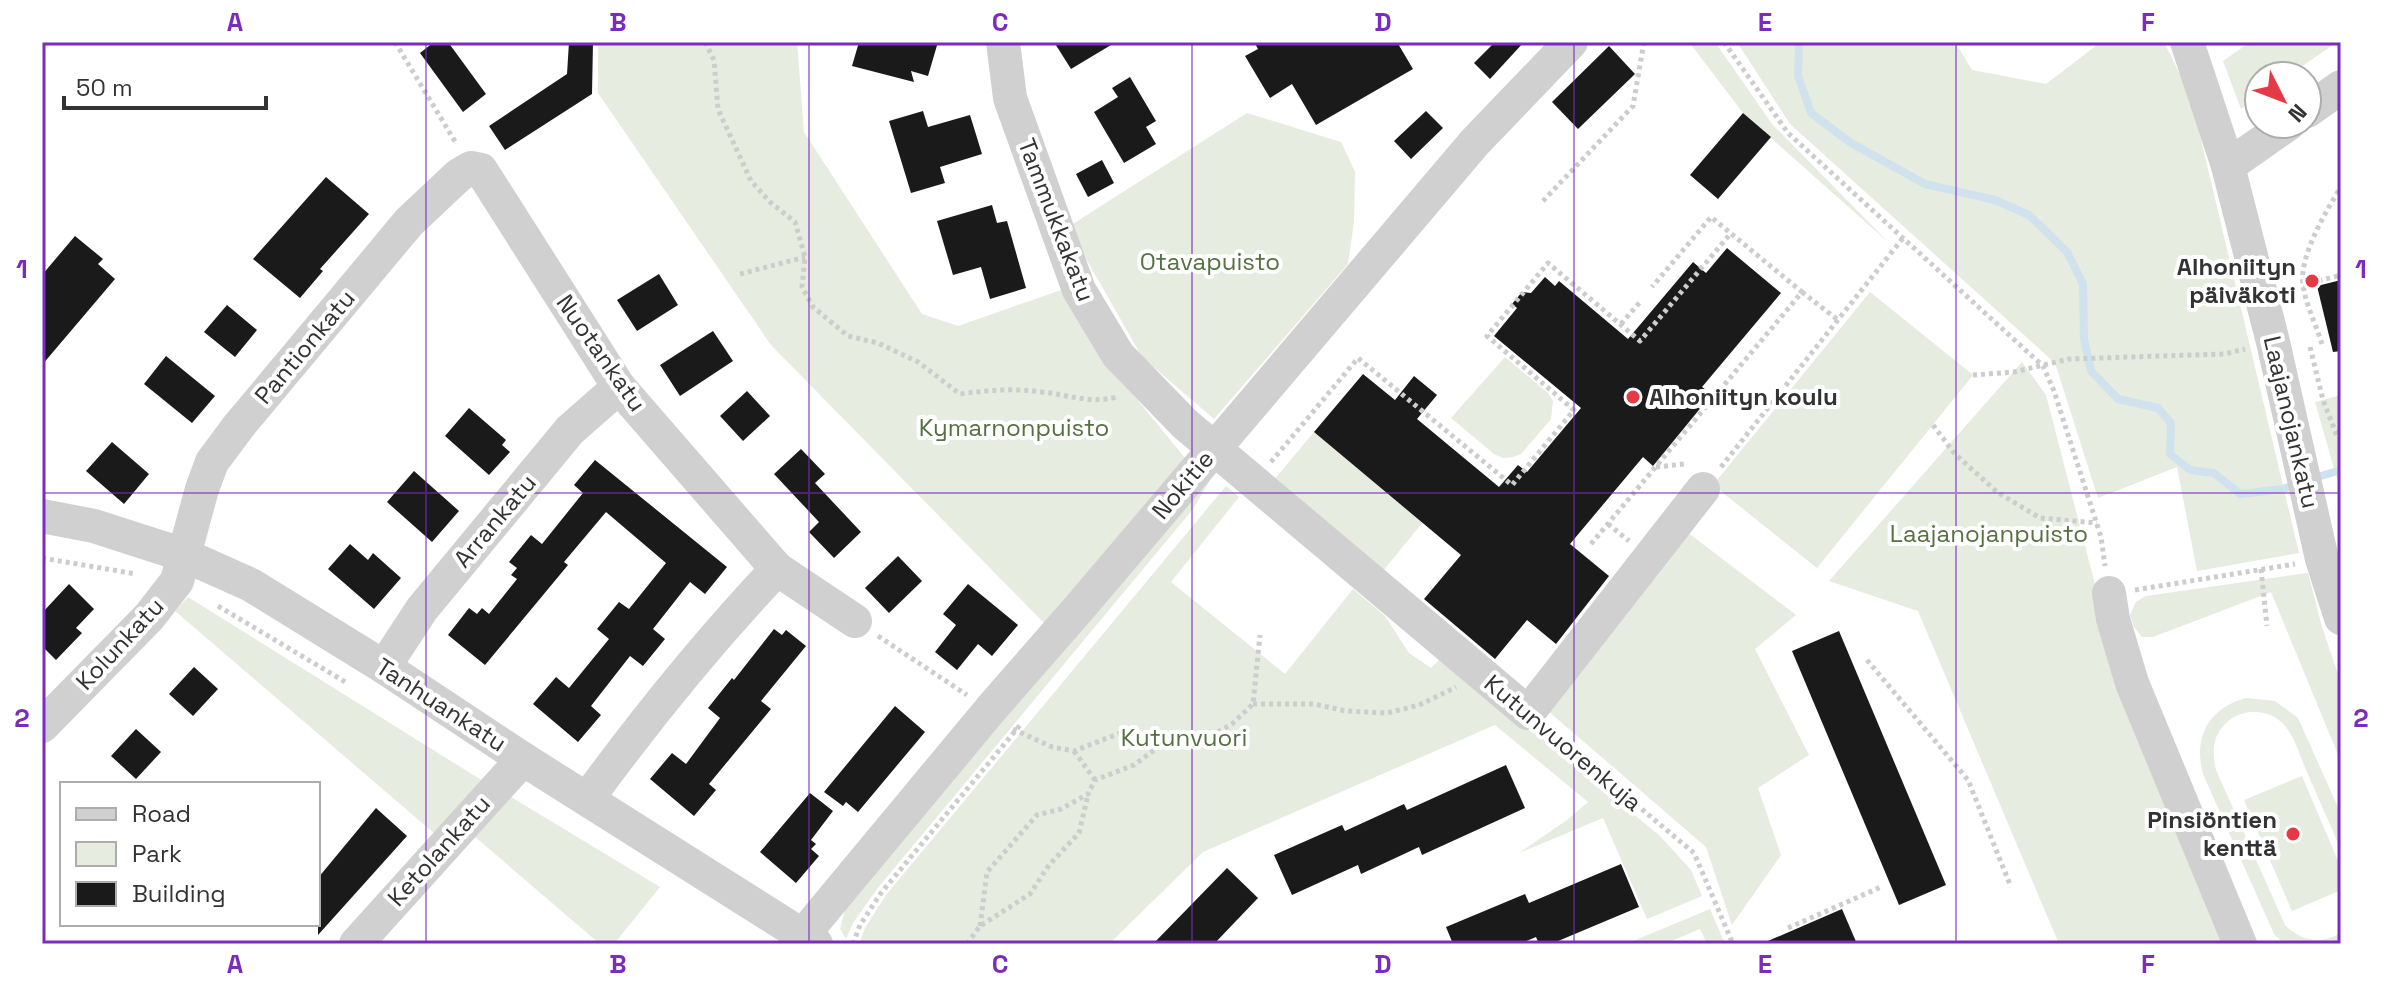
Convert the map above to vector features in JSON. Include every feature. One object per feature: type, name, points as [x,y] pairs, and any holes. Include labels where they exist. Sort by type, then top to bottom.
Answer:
[{"type":"street","name":"Tammukkakatu","points":[[1003,42],[1010,98],[1079,290],[1118,355],[1213,448],[1255,481]]},
{"type":"street","name":"Nokitie","points":[[810,939],[990,710],[1475,142],[1571,42]]},
{"type":"street","name":"Laajanojankatu","points":[[2188,42],[2228,166],[2273,342],[2322,559],[2340,614]]},
{"type":"street","points":[[2323,100],[2341,87]]},
{"type":"street","points":[[2228,166],[2265,140]]},
{"type":"street","name":"Nuotankatu","points":[[471,168],[481,170],[619,387],[777,569],[855,621]]},
{"type":"street","name":"Pantionkatu","points":[[180,568],[212,462],[409,222],[459,175],[471,168]]},
{"type":"street","name":"Arrankatu","points":[[384,667],[422,609],[570,430],[619,387]]},
{"type":"street","name":"Kutunvuorenkuja","points":[[1255,481],[1528,713]]},
{"type":"street","points":[[1528,713],[1703,489]]},
{"type":"street","name":"Tanhuankatu","points":[[42,516],[94,526],[180,568],[251,585],[810,939]]},
{"type":"street","name":"Kolunkatu","points":[[42,726],[149,617],[180,568]]},
{"type":"street","points":[[588,798],[648,716],[718,631],[777,569]]},
{"type":"street","points":[[2109,593],[2113,619],[2132,683],[2240,944]]},
{"type":"street","name":"Ketolankatu","points":[[356,944],[523,759]]},
{"type":"path","points":[[395,42],[471,168]]},
{"type":"path","points":[[705,42],[714,60],[718,109],[751,181],[770,202],[795,222],[805,257],[802,287],[813,307],[848,336],[878,343],[918,362],[960,394],[999,388],[1045,392],[1099,402],[1150,389]]},
{"type":"path","points":[[1543,201],[1633,106],[1644,42]]},
{"type":"path","points":[[1724,42],[1788,133],[2043,366],[2097,523],[2109,593],[2322,559]]},
{"type":"path","points":[[2322,344],[2303,285],[2305,266],[2311,245],[2341,187]]},
{"type":"path","points":[[1652,287],[1711,217],[1838,320]]},
{"type":"path","points":[[1255,481],[1358,358],[1512,485],[1574,410],[1487,336],[1548,263],[1640,341],[1731,233]]},
{"type":"path","points":[[1703,489],[1903,238]]},
{"type":"path","points":[[740,274],[805,257]]},
{"type":"path","points":[[2303,285],[2341,275]]},
{"type":"path","points":[[1591,544],[1802,292]]},
{"type":"path","points":[[1621,324],[1640,302]]},
{"type":"path","points":[[1973,375],[2014,372],[2069,359],[2224,354],[2273,342]]},
{"type":"path","points":[[2310,347],[2323,400],[2337,436],[2341,436]]},
{"type":"path","points":[[1933,425],[1954,453],[2008,499],[2040,518],[2097,523]]},
{"type":"path","points":[[42,558],[180,568]]},
{"type":"path","points":[[2261,569],[2267,626]]},
{"type":"path","points":[[218,605],[355,688]]},
{"type":"path","points":[[855,621],[990,710],[1016,731],[1052,747],[1074,751],[1128,730],[1166,742],[1212,735],[1232,724],[1253,704],[1260,635]]},
{"type":"path","points":[[1867,660],[1968,780],[2011,887]]},
{"type":"path","points":[[1253,704],[1314,704],[1346,711],[1387,713],[1419,705],[1482,674]]},
{"type":"path","name":"Kutunvuorenkuja","points":[[1528,713],[1694,853],[1733,944]]},
{"type":"path","points":[[967,944],[980,926],[1030,894],[1049,865],[1079,833],[1088,794],[1095,780],[1134,765],[1166,742]]},
{"type":"path","points":[[1074,751],[1095,780]]},
{"type":"path","points":[[980,926],[987,872],[1037,815],[1061,809],[1088,794]]},
{"type":"path","points":[[1788,928],[1881,887]]},
{"type":"green space","name":"Kymarnonpuisto","points":[[598,42],[797,42],[804,132],[922,314],[958,326],[1064,289],[1109,365],[1185,458],[1044,623],[771,345],[598,93]]},
{"type":"green space","points":[[1689,42],[1715,42],[1772,124],[1889,243],[1743,113]]},
{"type":"green space","points":[[1737,42],[1955,42],[1972,70],[2046,84],[2101,42],[2164,42],[2187,89],[2195,114],[2299,553],[2197,571],[2177,467],[2098,498],[2055,363],[1790,124]]},
{"type":"green space","points":[[2250,42],[2337,42],[2311,60],[2243,60],[2241,109],[2223,61]]},
{"type":"green space","name":"Otavapuisto","points":[[1247,113],[1341,142],[1355,172],[1354,222],[1348,264],[1214,419],[1142,357],[1068,227]]},
{"type":"green space","points":[[1870,292],[1973,375],[1817,568],[1713,485]]},
{"type":"green space","points":[[1505,357],[1548,393],[1553,401],[1551,419],[1521,454],[1503,458],[1451,418]]},
{"type":"green space","name":"Laajanojanpuisto","points":[[2022,362],[2046,395],[2121,685],[2232,944],[2059,944],[1918,611],[1829,581]]},
{"type":"green space","points":[[2341,395],[2341,493],[2315,402]]},
{"type":"green space","points":[[1314,432],[1423,522],[1382,572],[1274,480]]},
{"type":"green space","points":[[1209,482],[1193,509],[877,889],[853,923],[846,939],[840,929],[846,905],[1200,485]]},
{"type":"green space","name":"Kutunvuori","points":[[1226,486],[1239,497],[1171,582],[1285,674],[1353,589],[1385,616],[1409,653],[1431,668],[1440,659],[1451,662],[1660,836],[1691,870],[1702,896],[1647,919],[1603,818],[1519,853],[1588,802],[1495,725],[1203,852],[1109,944],[859,944],[865,928],[886,895]]},
{"type":"green space","points":[[1687,532],[1796,615],[1755,649],[1809,755],[1758,788],[1781,855],[1732,925],[1706,847],[1547,710]]},
{"type":"green space","points":[[2308,573],[2341,683],[2341,762],[2271,592],[2153,637],[2142,637],[2130,615],[2136,602],[2146,596]]},
{"type":"green space","points":[[188,597],[483,781],[435,834],[175,611]]},
{"type":"green space","points":[[2246,698],[2275,701],[2298,718],[2341,814],[2341,850],[2294,740],[2279,720],[2256,712],[2232,718],[2215,740],[2216,770],[2285,925],[2298,935],[2312,940],[2341,933],[2341,944],[2284,944],[2274,934],[2203,774],[2200,748],[2207,726],[2222,709]]},
{"type":"green space","name":"Pinsiöntien kenttä","points":[[2302,776],[2341,868],[2341,890],[2292,911],[2244,800]]},
{"type":"green space","points":[[511,797],[660,887],[614,944],[600,944],[474,836]]},
{"type":"green space","points":[[1710,909],[1725,944],[1707,944],[1700,929],[1664,944],[1626,944]]},
{"type":"building","points":[[434,42],[448,42],[486,94],[463,112],[420,53]]},
{"type":"building","points":[[569,42],[593,42],[592,94],[505,150],[489,126],[567,74]]},
{"type":"building","points":[[859,42],[938,42],[928,76],[911,71],[914,82],[852,66]]},
{"type":"building","points":[[1054,42],[1116,42],[1071,69]]},
{"type":"building","points":[[1254,42],[1397,42],[1413,69],[1316,125],[1292,84],[1270,98],[1245,56],[1258,49]]},
{"type":"building","points":[[1495,42],[1524,42],[1490,79],[1474,63]]},
{"type":"building","points":[[1609,46],[1635,74],[1578,129],[1552,102]]},
{"type":"building","points":[[1130,77],[1156,121],[1146,127],[1156,144],[1124,163],[1094,112],[1118,97],[1112,88]]},
{"type":"building","points":[[923,111],[928,127],[970,115],[982,154],[940,167],[945,183],[911,193],[889,121]]},
{"type":"building","points":[[1426,111],[1443,128],[1411,159],[1394,141]]},
{"type":"building","points":[[1743,113],[1771,137],[1718,199],[1690,175]]},
{"type":"building","points":[[1102,160],[1114,183],[1088,197],[1076,174]]},
{"type":"building","points":[[326,177],[369,214],[320,269],[323,271],[300,298],[253,259]]},
{"type":"building","points":[[992,205],[997,223],[1007,221],[1026,288],[990,299],[981,267],[953,275],[937,221]]},
{"type":"building","points":[[75,236],[103,259],[98,264],[115,279],[42,365],[42,275]]},
{"type":"building","points":[[1727,248],[1781,293],[1702,387],[1712,394],[1653,466],[1643,457],[1570,544],[1609,576],[1556,644],[1527,620],[1495,659],[1424,599],[1461,555],[1314,432],[1363,374],[1395,400],[1414,376],[1437,395],[1417,419],[1499,487],[1518,465],[1527,472],[1581,408],[1494,336],[1517,308],[1512,304],[1522,292],[1531,293],[1545,277],[1555,286],[1559,281],[1628,339],[1693,262],[1706,273]]},
{"type":"building","points":[[659,274],[678,305],[637,331],[617,300]]},
{"type":"building","points":[[2341,280],[2341,351],[2333,352],[2317,286]]},
{"type":"building","points":[[227,305],[257,330],[235,357],[204,332]]},
{"type":"building","points":[[713,331],[733,361],[680,396],[660,365]]},
{"type":"building","points":[[166,356],[215,396],[192,423],[144,384]]},
{"type":"building","points":[[747,391],[770,416],[743,441],[720,416]]},
{"type":"building","points":[[469,408],[506,440],[502,445],[510,452],[489,475],[445,436]]},
{"type":"building","points":[[112,442],[149,474],[124,504],[86,471]]},
{"type":"building","points":[[801,449],[825,474],[815,483],[861,532],[834,558],[809,532],[819,522],[774,474]]},
{"type":"building","points":[[595,460],[727,567],[705,594],[690,582],[653,629],[665,639],[643,666],[630,656],[591,706],[601,715],[578,742],[533,704],[556,677],[569,688],[609,639],[597,629],[619,602],[629,609],[666,563],[606,512],[564,562],[568,565],[485,665],[448,635],[469,608],[477,614],[482,608],[489,614],[517,579],[511,575],[517,568],[509,562],[531,535],[542,544],[583,493],[574,485]]},
{"type":"building","points":[[414,471],[459,511],[432,542],[387,502]]},
{"type":"building","points":[[350,544],[368,560],[373,553],[401,578],[374,609],[328,569]]},
{"type":"building","points":[[898,556],[922,581],[889,613],[865,588]]},
{"type":"building","points":[[69,584],[94,609],[76,628],[82,633],[56,660],[42,646],[42,613]]},
{"type":"building","points":[[968,584],[1018,625],[992,656],[978,644],[957,670],[935,652],[956,625],[943,614]]},
{"type":"building","points":[[774,629],[782,635],[786,630],[806,646],[761,701],[771,709],[709,784],[716,790],[694,816],[650,779],[672,753],[686,764],[720,718],[708,708]]},
{"type":"building","points":[[1839,631],[1946,885],[1899,905],[1792,651]]},
{"type":"building","points":[[194,667],[218,689],[193,716],[169,694]]},
{"type":"building","points":[[895,706],[925,732],[858,812],[846,802],[843,806],[824,792]]},
{"type":"building","points":[[136,729],[161,752],[136,779],[111,756]]},
{"type":"building","points":[[1506,765],[1525,808],[1422,855],[1419,847],[1361,874],[1358,865],[1292,895],[1274,855],[1342,825],[1345,831],[1404,804],[1407,810]]},
{"type":"building","points":[[810,793],[833,811],[811,840],[816,844],[811,849],[819,856],[796,883],[760,852]]},
{"type":"building","points":[[376,808],[407,836],[318,935],[320,876]]},
{"type":"building","points":[[1621,864],[1639,907],[1551,944],[1539,944],[1536,937],[1519,944],[1453,944],[1446,927],[1525,894],[1529,903]]},
{"type":"building","points":[[1227,868],[1258,898],[1214,944],[1153,944]]},
{"type":"building","points":[[1842,909],[1857,944],[1761,944]]},
{"type":"waterway","points":[[1799,42],[1798,76],[1811,113],[1851,143],[1925,184],[1995,200],[2029,215],[2067,252],[2083,284],[2084,339],[2091,371],[2118,399],[2158,408],[2171,423],[2170,454],[2190,470],[2214,473],[2240,494],[2298,484]]},
{"type":"waterway","points":[[2311,479],[2341,470]]},
{"type":"place","name":"Alhoniityn päiväkoti","points":[[2312,281]]},
{"type":"place","name":"Alhoniityn koulu","points":[[1633,397]]},
{"type":"place","name":"Pinsiöntien kenttä","points":[[2293,834]]}]
